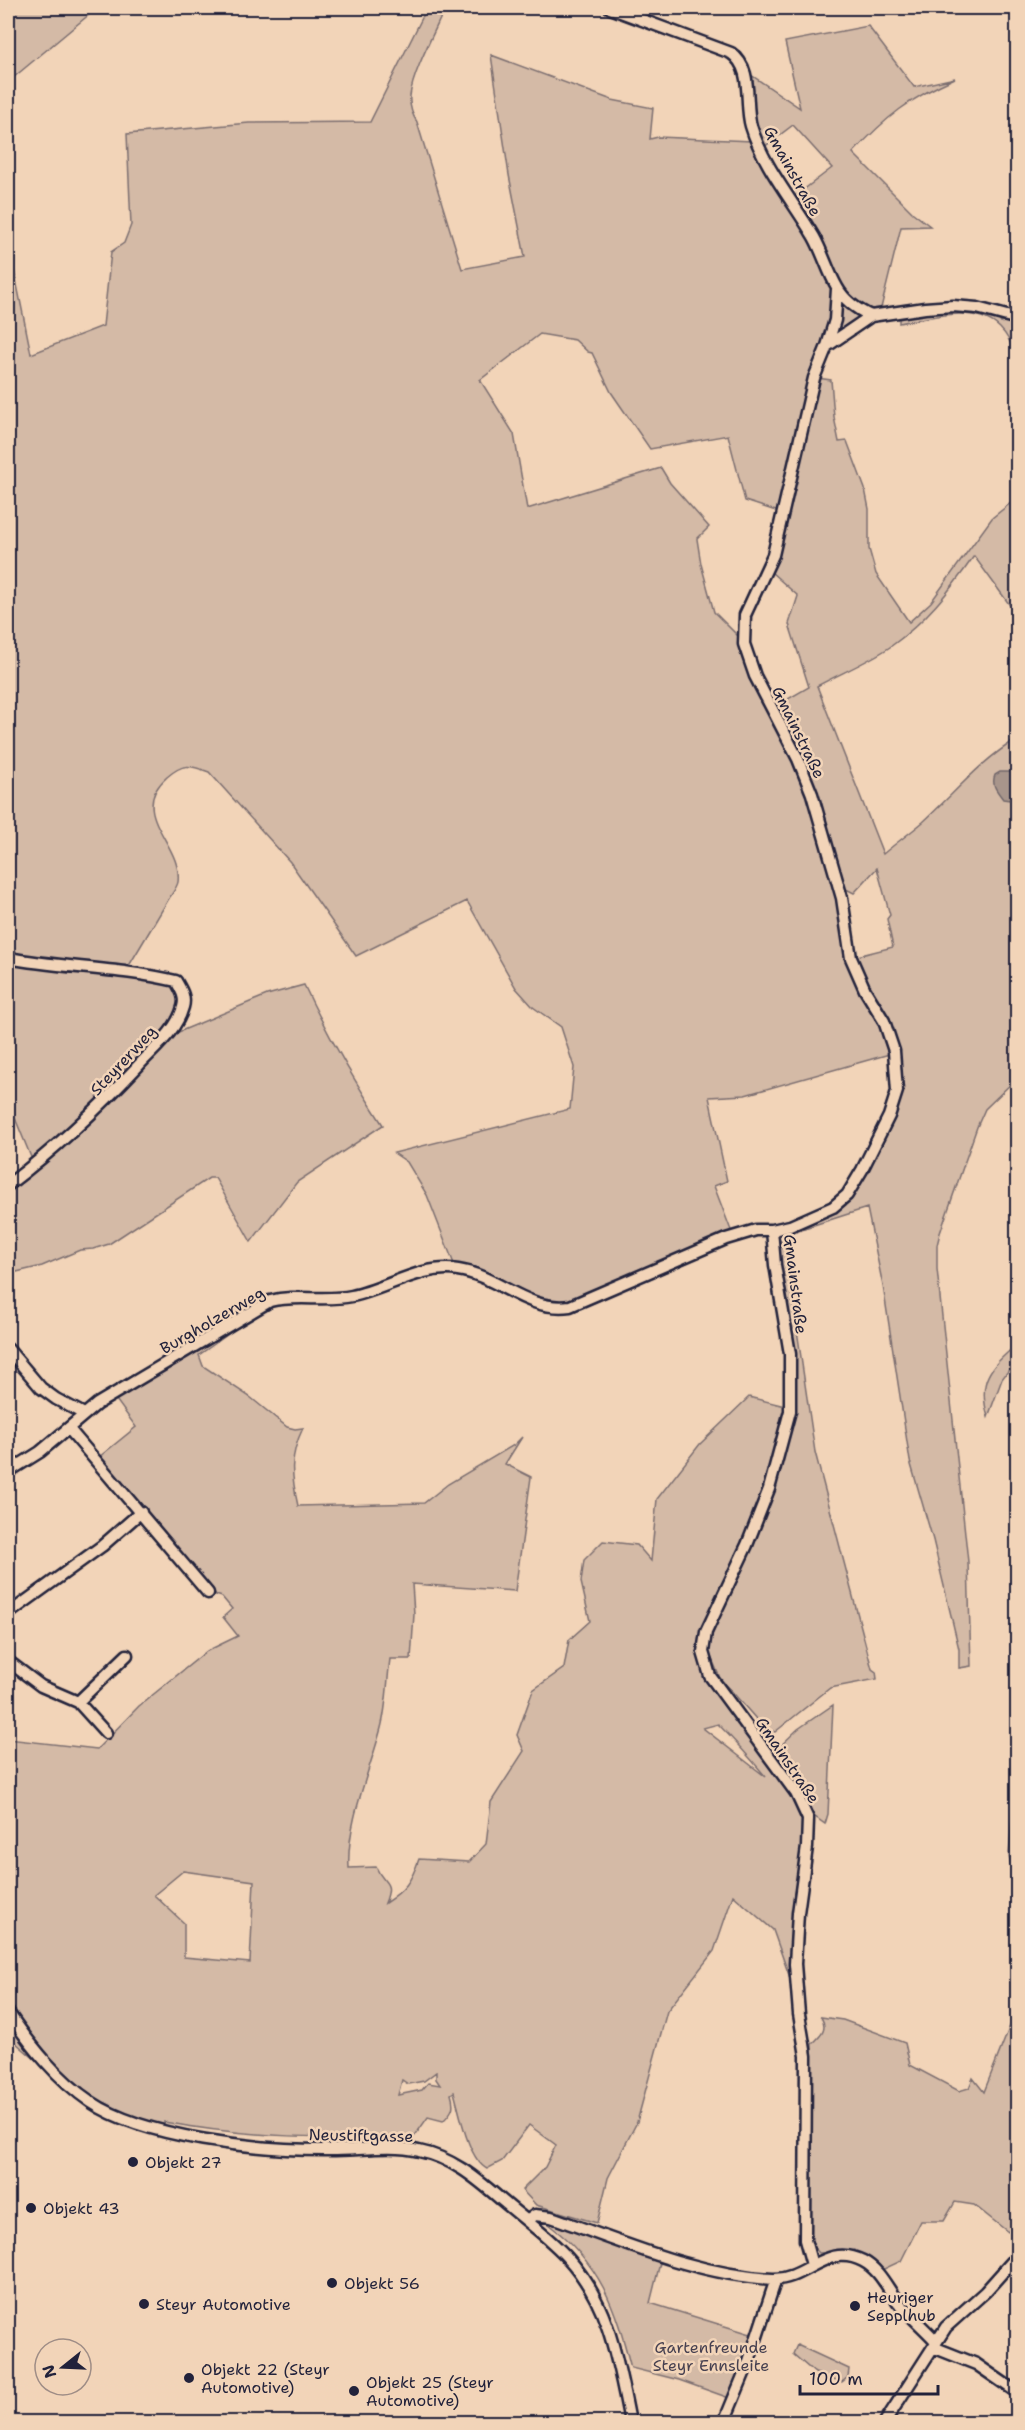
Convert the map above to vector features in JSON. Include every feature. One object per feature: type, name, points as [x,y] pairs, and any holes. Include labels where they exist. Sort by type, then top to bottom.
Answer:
[{"type":"street","name":"Gmainstraße","points":[[610,8],[739,58],[745,72],[751,125],[759,147],[819,246],[837,289],[860,311],[871,316]]},
{"type":"street","name":"Gmainstraße","points":[[812,2265],[806,2240],[806,2056],[799,2014],[795,1964],[808,1819],[796,1793],[711,1676],[703,1652],[706,1632],[747,1545],[769,1490],[790,1411],[790,1354],[772,1230],[790,1226],[826,1210],[847,1195],[889,1116],[897,1085],[896,1059],[889,1034],[851,958],[843,898],[828,856],[812,794],[798,759],[755,676],[744,644],[745,615],[773,555],[814,378],[835,320],[837,289]]},
{"type":"street","points":[[827,346],[871,316],[953,306],[977,308],[1017,320]]},
{"type":"street","name":"Steyrerweg","points":[[8,958],[42,964],[156,976],[176,981],[183,993],[183,1007],[169,1034],[102,1105],[66,1139],[8,1185]]},
{"type":"street","name":"Burgholzerweg","points":[[8,1472],[40,1452],[84,1414],[270,1301],[286,1297],[346,1298],[411,1276],[447,1269],[468,1272],[536,1304],[562,1307],[583,1301],[726,1239],[756,1230],[772,1230]]},
{"type":"street","points":[[8,1349],[41,1388],[84,1414]]},
{"type":"street","points":[[69,1429],[208,1593]]},
{"type":"street","points":[[8,1614],[102,1546],[141,1512]]},
{"type":"street","points":[[78,1702],[127,1655]]},
{"type":"street","points":[[8,1661],[41,1686],[78,1702],[106,1734]]},
{"type":"street","name":"Neustiftgasse","points":[[8,2012],[44,2060],[69,2085],[102,2109],[128,2120],[189,2136],[266,2147],[418,2151],[460,2167],[565,2255],[583,2278],[599,2304],[615,2348],[630,2422]]},
{"type":"street","points":[[527,2221],[535,2215],[550,2217],[704,2270],[776,2279],[788,2277],[832,2256],[863,2261],[877,2272],[898,2301],[935,2344],[976,2364],[1017,2393]]},
{"type":"street","points":[[885,2422],[953,2320],[985,2292],[1017,2255]]},
{"type":"street","points":[[724,2422],[748,2364],[776,2279]]},
{"type":"green space","points":[[8,8],[97,8],[8,82]]},
{"type":"green space","points":[[427,8],[445,8],[415,76],[410,103],[462,269],[525,257],[509,175],[491,55],[612,100],[653,108],[650,139],[658,137],[752,141],[819,253],[833,292],[832,311],[779,512],[745,501],[728,435],[650,449],[611,392],[592,353],[575,340],[540,334],[480,380],[514,434],[527,509],[661,468],[670,483],[709,527],[697,539],[714,612],[741,639],[804,782],[835,884],[846,953],[893,1053],[745,1095],[709,1097],[727,1181],[714,1186],[732,1233],[572,1302],[543,1302],[454,1264],[427,1195],[407,1162],[394,1153],[570,1109],[574,1067],[561,1027],[533,1007],[516,988],[467,901],[356,956],[290,862],[209,772],[182,767],[167,777],[156,790],[152,803],[154,816],[173,854],[178,882],[127,969],[178,978],[188,994],[189,1006],[176,1033],[267,995],[304,985],[341,1056],[383,1125],[297,1182],[251,1242],[215,1178],[209,1178],[109,1244],[80,1250],[42,1266],[8,1274],[8,1182],[33,1162],[8,1101],[8,240],[31,354],[103,326],[111,252],[124,243],[131,225],[127,134],[249,123],[370,122]]},
{"type":"green space","points":[[868,26],[914,87],[955,78],[912,101],[877,129],[853,153],[913,213],[930,226],[901,227],[880,312],[861,307],[842,288],[794,197],[832,168],[793,125],[764,147],[754,127],[748,73],[800,108],[785,42]]},
{"type":"green space","points":[[840,300],[858,314],[859,320],[835,335]]},
{"type":"green space","points":[[961,310],[998,318],[1001,323],[1007,321],[1017,324],[1017,357],[1008,338],[1000,328],[990,320],[978,316],[951,314],[899,323],[899,317]]},
{"type":"green space","points":[[817,378],[831,380],[839,442],[847,441],[865,489],[869,509],[869,549],[876,574],[909,622],[931,602],[992,518],[1017,498],[1017,620],[1009,604],[974,556],[936,605],[903,637],[873,658],[817,686],[883,854],[923,822],[991,757],[1017,739],[1017,1078],[985,1109],[937,1245],[937,1269],[968,1562],[971,1666],[959,1668],[959,1649],[933,1540],[910,1461],[883,1286],[867,1208],[792,1232],[784,1242],[815,1452],[872,1669],[876,1672],[877,1679],[830,1688],[775,1732],[765,1729],[720,1678],[709,1652],[711,1638],[777,1475],[793,1418],[777,1250],[785,1232],[838,1207],[884,1133],[900,1063],[853,957],[893,947],[887,919],[890,915],[877,868],[854,893],[842,887],[774,707],[809,687],[789,624],[798,596],[771,572],[780,544]]},
{"type":"green space","points":[[265,1308],[199,1355],[203,1366],[250,1397],[287,1427],[303,1428],[293,1457],[294,1485],[298,1506],[424,1503],[448,1484],[514,1445],[522,1437],[505,1464],[531,1477],[515,1591],[412,1584],[414,1614],[411,1659],[390,1659],[383,1720],[355,1816],[349,1851],[349,1868],[376,1867],[389,1890],[385,1903],[406,1885],[419,1859],[469,1862],[486,1844],[491,1802],[524,1751],[517,1735],[533,1690],[564,1668],[569,1640],[590,1621],[581,1582],[584,1560],[603,1541],[637,1545],[651,1561],[657,1499],[700,1444],[749,1397],[785,1406],[789,1398],[773,1465],[750,1527],[698,1645],[700,1658],[710,1681],[748,1732],[800,1810],[803,1845],[793,1903],[790,1978],[773,1930],[733,1895],[714,1951],[667,2011],[637,2122],[608,2178],[597,2223],[536,2205],[522,2190],[545,2167],[556,2145],[529,2125],[502,2161],[487,2169],[480,2164],[466,2135],[454,2092],[451,2094],[452,2109],[446,2118],[443,2121],[428,2117],[414,2137],[319,2137],[257,2134],[164,2122],[168,2135],[97,2113],[8,2036],[8,1739],[97,1749],[139,1706],[207,1651],[238,1636],[223,1617],[232,1609],[222,1597],[216,1595],[99,1457],[136,1427],[114,1397]],"holes":[[[718,1724],[743,1750],[766,1777],[703,1728]],[[183,1871],[254,1881],[250,1963],[184,1957],[184,1923],[154,1895]],[[436,2072],[436,2079],[440,2085],[428,2083],[422,2090],[398,2095],[402,2080],[408,2084],[424,2081]]]},
{"type":"green space","points":[[1017,1344],[1017,1359],[1002,1379],[988,1417],[984,1393],[988,1376],[1000,1360]]},
{"type":"green space","points":[[833,1705],[828,1814],[825,1824],[811,1814],[802,1791],[793,1783],[774,1752],[798,1729]]},
{"type":"green space","points":[[1017,1754],[1017,1904],[1009,1855]]},
{"type":"green space","points":[[1017,2008],[1018,2218],[1008,2232],[974,2205],[955,2202],[944,2221],[921,2221],[901,2261],[884,2269],[837,2252],[819,2253],[811,2244],[812,2044],[823,2032],[824,2025],[821,2017],[843,2020],[905,2043],[910,2065],[959,2091],[969,2088],[973,2078],[984,2092]]},
{"type":"green space","name":"Gartenfreunde Steyr Ennsleite","points":[[550,2219],[661,2259],[650,2303],[754,2335],[732,2399],[679,2380],[631,2368],[619,2325],[603,2288],[581,2255],[548,2224]]},
{"type":"green space","points":[[797,2345],[849,2369],[848,2377],[842,2382],[815,2373],[793,2354]]},
{"type":"shaded area","points":[[1000,772],[1010,772],[1017,777],[1017,801],[1003,799],[997,791],[994,779],[995,775]]},
{"type":"place","name":"Objekt 27","points":[[133,2162]]},
{"type":"place","name":"Objekt 43","points":[[31,2208]]},
{"type":"place","name":"Objekt 56","points":[[332,2283]]},
{"type":"place","name":"Steyr Automotive","points":[[144,2304]]},
{"type":"place","name":"Heuriger Sepplhub","points":[[855,2306]]},
{"type":"place","name":"Objekt 22 (Steyr Automotive)","points":[[189,2378]]},
{"type":"place","name":"Objekt 25 (Steyr Automotive)","points":[[354,2391]]}]
